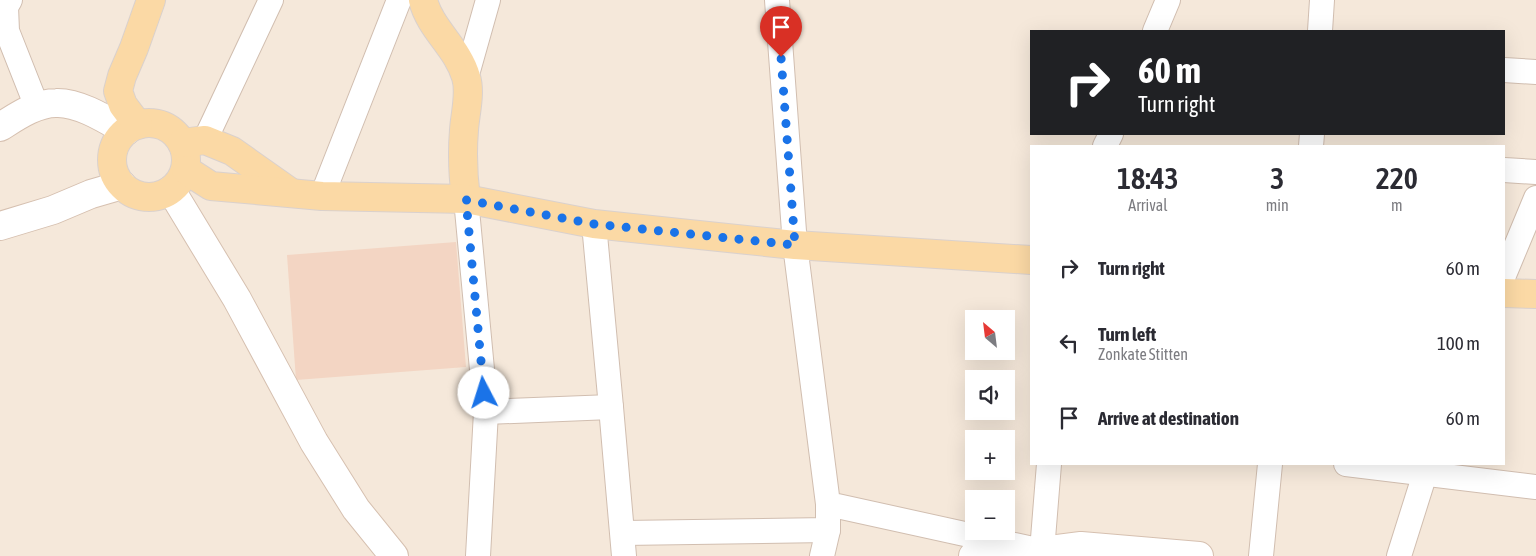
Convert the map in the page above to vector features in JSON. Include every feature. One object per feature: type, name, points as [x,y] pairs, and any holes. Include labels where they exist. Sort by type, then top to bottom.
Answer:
[{"type":"main road","points":[[132,128],[118,91],[151,0]]},
{"type":"main road","points":[[423,0],[426,11],[459,60],[466,78],[467,95],[462,176],[466,200]]},
{"type":"main road","points":[[0,127],[37,107],[54,102],[66,103],[132,128]]},
{"type":"main road","points":[[194,142],[186,154],[178,180],[153,197],[131,192],[122,185],[116,176],[112,164],[113,153],[118,141],[132,128],[151,123],[163,126],[194,142],[232,151],[291,193]]},
{"type":"main road","points":[[178,180],[210,186],[322,196],[466,200],[594,224],[795,245],[1030,260]]},
{"type":"main road","points":[[178,180],[237,299],[314,442],[356,509],[394,556]]},
{"type":"main road","points":[[0,226],[53,210],[91,194],[122,185]]},
{"type":"main road","points":[[1505,293],[1536,294]]},
{"type":"main road","points":[[973,556],[1046,554],[1081,546],[1199,556]]},
{"type":"street","points":[[10,0],[6,7],[7,32],[37,107]]},
{"type":"street","points":[[194,142],[271,0]]},
{"type":"street","points":[[322,196],[399,0]]},
{"type":"street","points":[[466,78],[488,0]]},
{"type":"street","points":[[777,0],[795,245],[828,504],[828,530],[822,556]]},
{"type":"street","points":[[1155,30],[1168,0]]},
{"type":"street","points":[[1320,30],[1322,0]]},
{"type":"street","points":[[1505,70],[1536,72]]},
{"type":"street","points":[[1505,170],[1536,172]]},
{"type":"street","points":[[1505,273],[1536,198]]},
{"type":"street","points":[[466,200],[486,412],[478,556]]},
{"type":"street","points":[[594,224],[623,544],[828,530]]},
{"type":"street","points":[[486,412],[612,407]]},
{"type":"street","points":[[828,504],[1046,554],[1049,465]]},
{"type":"street","points":[[1261,556],[1270,465]]},
{"type":"street","points":[[1366,465],[1426,468],[1536,487]]},
{"type":"street","points":[[1398,556],[1426,468]]},
{"type":"shaded area","points":[[0,0],[1536,0],[1536,556],[0,556]]},
{"type":"building","points":[[456,242],[466,367],[296,380],[287,255]]},
{"type":"route","points":[[484,393],[466,200],[594,224],[795,245],[781,57]]}]
